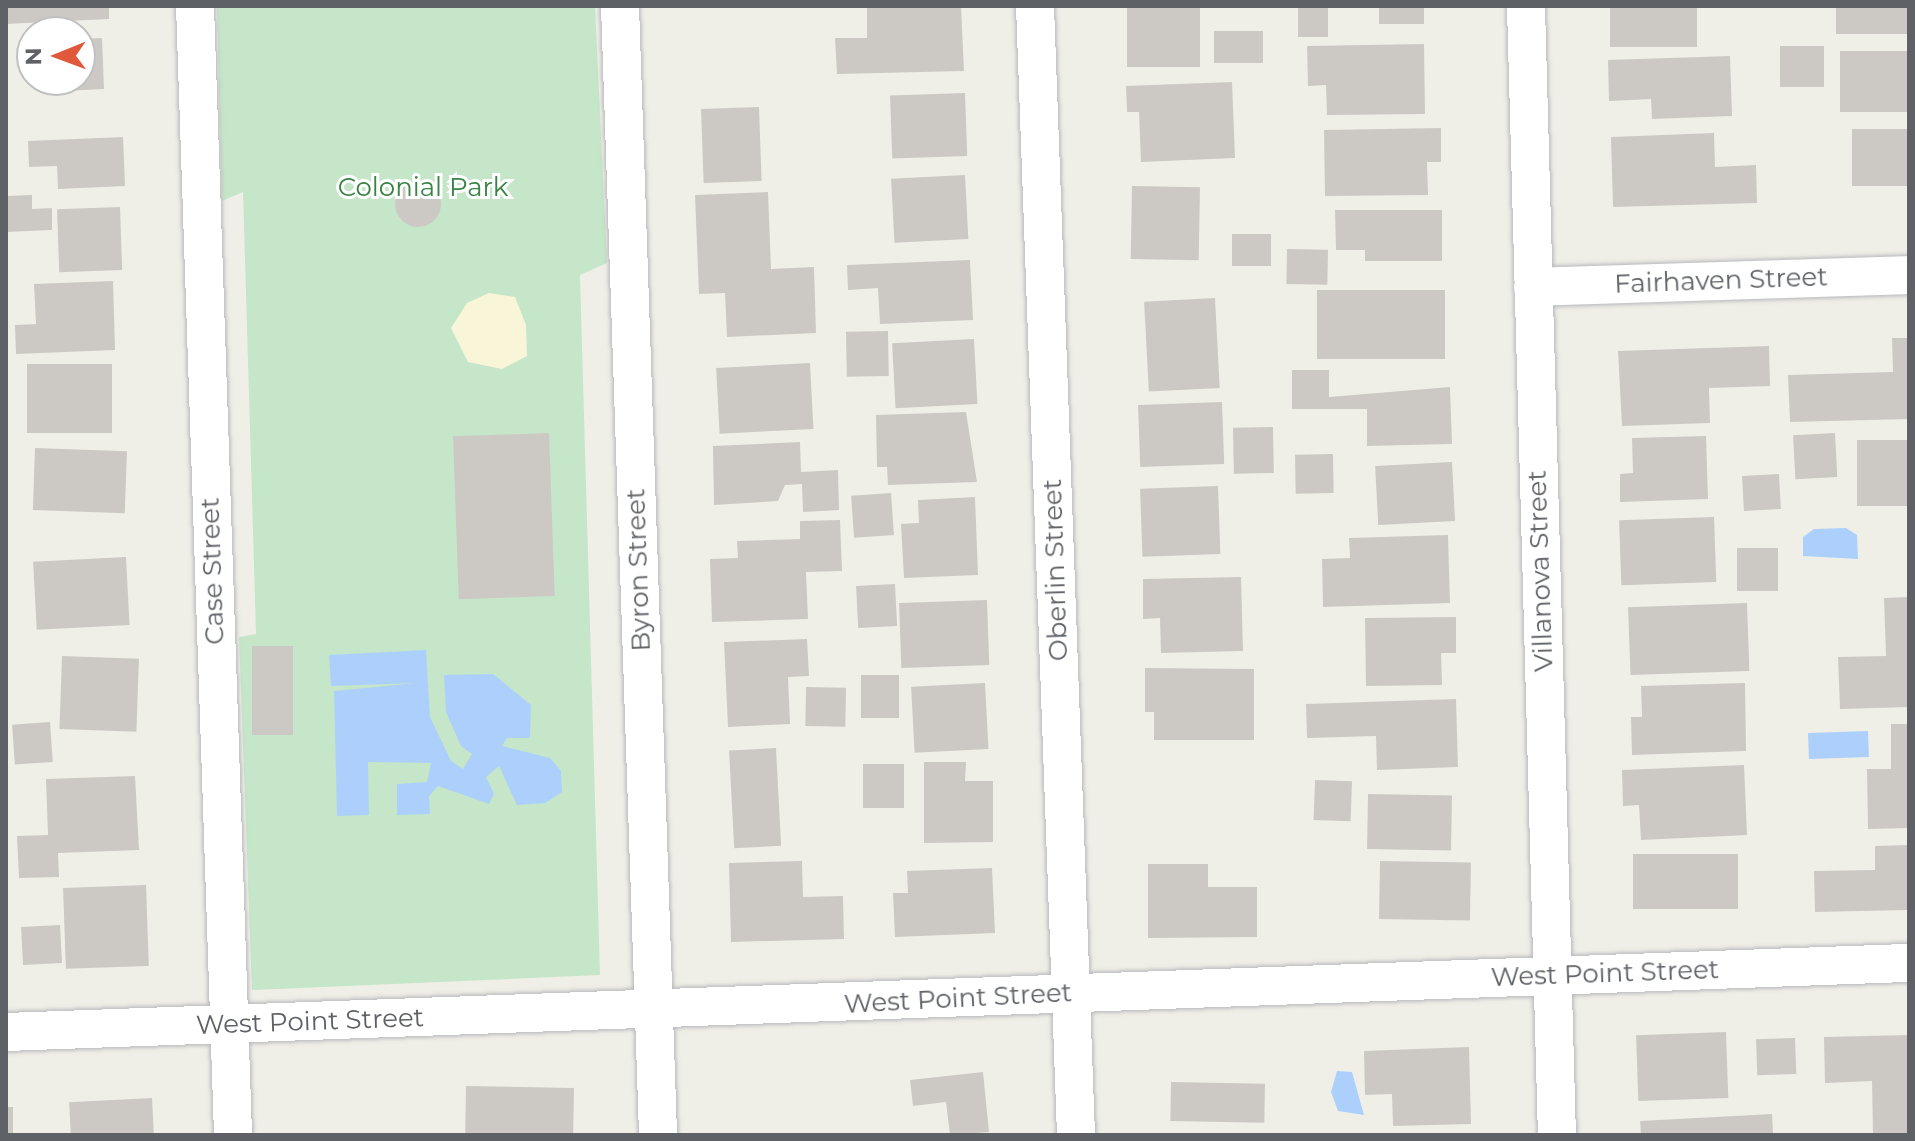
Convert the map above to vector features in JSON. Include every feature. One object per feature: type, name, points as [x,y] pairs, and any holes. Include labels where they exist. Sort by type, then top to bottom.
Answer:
[{"type":"street","name":"Case Street","points":[[195,6],[233,1135]]},
{"type":"street","name":"Byron Street","points":[[620,6],[658,1135]]},
{"type":"street","name":"Oberlin Street","points":[[1035,6],[1076,1135]]},
{"type":"street","name":"Villanova Street","points":[[1526,6],[1557,1135]]},
{"type":"street","name":"Fairhaven Street","points":[[1533,287],[1909,275]]},
{"type":"street","name":"West Point Street","points":[[6,1032],[1909,963]]},
{"type":"green space","name":"Colonial Park","points":[[217,6],[595,6],[607,263],[580,275],[600,975],[252,990],[239,637],[256,634],[243,192],[222,201]]},
{"type":"sand","points":[[489,293],[515,297],[526,325],[527,356],[502,369],[468,362],[451,328],[467,303]]},
{"type":"water","points":[[1846,528],[1857,535],[1858,559],[1803,556],[1803,537],[1814,529]]},
{"type":"water","points":[[426,650],[430,717],[451,761],[463,769],[472,754],[461,746],[446,712],[444,675],[493,674],[531,705],[530,738],[507,738],[502,746],[550,758],[561,771],[562,792],[545,803],[517,805],[499,766],[486,777],[494,794],[489,804],[438,786],[429,796],[430,814],[397,815],[397,784],[427,782],[431,763],[368,762],[369,815],[337,816],[334,691],[417,683],[331,686],[329,655]]},
{"type":"water","points":[[1868,731],[1869,757],[1809,759],[1808,733]]},
{"type":"water","points":[[1337,1071],[1352,1072],[1364,1115],[1338,1111],[1331,1092]]},
{"type":"building","points":[[6,6],[109,6],[109,19],[96,20],[96,16],[16,16],[16,24],[6,24]]},
{"type":"building","points":[[867,6],[961,6],[964,71],[837,74],[835,38],[867,38]]},
{"type":"building","points":[[1127,6],[1200,6],[1200,67],[1127,67]]},
{"type":"building","points":[[1298,6],[1328,6],[1328,37],[1298,37]]},
{"type":"building","points":[[1379,6],[1424,6],[1424,24],[1379,24]]},
{"type":"building","points":[[1610,6],[1697,6],[1697,47],[1610,47]]},
{"type":"building","points":[[1836,6],[1909,6],[1909,34],[1836,34]]},
{"type":"building","points":[[1214,31],[1263,31],[1263,63],[1214,63]]},
{"type":"building","points":[[96,38],[102,38],[104,89],[96,89]]},
{"type":"building","points":[[1424,44],[1425,114],[1327,115],[1326,85],[1308,86],[1307,46]]},
{"type":"building","points":[[1780,46],[1824,46],[1824,87],[1780,87]]},
{"type":"building","points":[[1840,51],[1909,51],[1909,112],[1840,112]]},
{"type":"building","points":[[1730,56],[1732,116],[1652,119],[1651,99],[1609,101],[1608,60]]},
{"type":"building","points":[[1232,82],[1235,158],[1141,162],[1139,112],[1127,112],[1126,86]]},
{"type":"building","points":[[965,93],[967,156],[892,159],[890,96]]},
{"type":"building","points":[[759,107],[762,181],[704,183],[701,109]]},
{"type":"building","points":[[1441,128],[1441,162],[1427,162],[1428,195],[1325,196],[1324,130]]},
{"type":"building","points":[[1852,129],[1909,129],[1909,186],[1852,186]]},
{"type":"building","points":[[1714,133],[1715,167],[1756,165],[1757,203],[1613,207],[1611,137]]},
{"type":"building","points":[[123,137],[125,186],[58,189],[57,166],[29,167],[28,141]]},
{"type":"building","points":[[965,175],[968,239],[894,243],[891,179]]},
{"type":"building","points":[[418,181],[434,188],[441,204],[434,220],[418,227],[402,220],[395,204],[402,188]]},
{"type":"building","points":[[1132,186],[1200,187],[1199,260],[1131,259]]},
{"type":"building","points":[[768,192],[771,269],[814,267],[816,333],[727,337],[725,293],[699,294],[695,195]]},
{"type":"building","points":[[32,195],[32,209],[52,208],[52,230],[6,232],[6,196]]},
{"type":"building","points":[[120,207],[122,270],[59,272],[57,209]]},
{"type":"building","points":[[1335,210],[1442,210],[1442,261],[1365,261],[1365,250],[1336,250]]},
{"type":"building","points":[[1232,234],[1271,234],[1271,266],[1232,266]]},
{"type":"building","points":[[1287,249],[1328,250],[1327,285],[1286,284]]},
{"type":"building","points":[[970,260],[973,320],[880,324],[878,288],[848,290],[847,265]]},
{"type":"building","points":[[113,281],[115,350],[16,354],[15,325],[36,324],[34,284]]},
{"type":"building","points":[[1317,290],[1445,290],[1445,359],[1317,359]]},
{"type":"building","points":[[1215,298],[1220,388],[1149,392],[1144,302]]},
{"type":"building","points":[[888,331],[889,376],[847,377],[846,332]]},
{"type":"building","points":[[1892,338],[1909,338],[1909,419],[1790,422],[1788,375],[1893,372]]},
{"type":"building","points":[[974,339],[977,404],[896,408],[892,343]]},
{"type":"building","points":[[1769,346],[1770,386],[1709,388],[1710,423],[1622,426],[1618,351]]},
{"type":"building","points":[[810,363],[813,429],[720,434],[716,368]]},
{"type":"building","points":[[27,364],[112,364],[112,433],[27,433]]},
{"type":"building","points":[[1292,370],[1329,370],[1329,397],[1450,387],[1452,444],[1367,446],[1367,409],[1292,409]]},
{"type":"building","points":[[1222,402],[1224,464],[1140,467],[1138,405]]},
{"type":"building","points":[[966,412],[977,482],[888,485],[887,467],[877,467],[876,415]]},
{"type":"building","points":[[1273,427],[1274,473],[1234,474],[1233,428]]},
{"type":"building","points":[[549,433],[555,596],[459,599],[453,436]]},
{"type":"building","points":[[1835,433],[1837,477],[1795,479],[1793,435]]},
{"type":"building","points":[[1706,436],[1708,499],[1620,502],[1620,474],[1633,473],[1632,438]]},
{"type":"building","points":[[1857,440],[1909,440],[1909,506],[1857,506]]},
{"type":"building","points":[[800,442],[801,472],[838,470],[839,510],[803,512],[802,484],[785,485],[778,501],[714,505],[713,446]]},
{"type":"building","points":[[35,448],[127,451],[125,513],[33,510]]},
{"type":"building","points":[[1333,454],[1334,493],[1296,494],[1295,455]]},
{"type":"building","points":[[1452,462],[1455,521],[1378,525],[1375,466]]},
{"type":"building","points":[[1779,474],[1781,509],[1744,511],[1742,476]]},
{"type":"building","points":[[1218,486],[1220,554],[1142,557],[1140,489]]},
{"type":"building","points":[[891,493],[894,535],[854,538],[851,496]]},
{"type":"building","points":[[975,497],[978,575],[904,578],[901,524],[919,523],[918,500]]},
{"type":"building","points":[[1714,517],[1716,582],[1621,585],[1619,520]]},
{"type":"building","points":[[840,520],[842,571],[806,572],[808,619],[712,622],[710,559],[738,558],[737,541],[800,539],[800,521]]},
{"type":"building","points":[[1448,535],[1450,603],[1323,607],[1322,559],[1350,558],[1349,538]]},
{"type":"building","points":[[1737,548],[1778,548],[1778,591],[1737,591]]},
{"type":"building","points":[[126,557],[130,625],[37,630],[33,562]]},
{"type":"building","points":[[1241,577],[1243,651],[1161,653],[1160,618],[1143,619],[1143,579]]},
{"type":"building","points":[[895,584],[897,626],[858,628],[856,586]]},
{"type":"building","points":[[1909,597],[1909,707],[1840,709],[1838,657],[1886,656],[1884,598]]},
{"type":"building","points":[[987,600],[989,665],[901,668],[899,603]]},
{"type":"building","points":[[1747,603],[1749,671],[1630,675],[1628,607]]},
{"type":"building","points":[[1456,617],[1456,653],[1441,653],[1442,685],[1366,686],[1365,618]]},
{"type":"building","points":[[807,639],[809,676],[788,677],[790,724],[728,727],[724,642]]},
{"type":"building","points":[[252,646],[293,646],[293,735],[252,735]]},
{"type":"building","points":[[62,656],[139,659],[136,732],[59,729]]},
{"type":"building","points":[[1145,668],[1254,669],[1254,740],[1154,740],[1154,712],[1145,712]]},
{"type":"building","points":[[861,675],[899,675],[899,718],[861,718]]},
{"type":"building","points":[[985,683],[988,749],[915,753],[911,687]]},
{"type":"building","points":[[1745,683],[1746,751],[1632,755],[1631,717],[1642,717],[1641,686]]},
{"type":"building","points":[[806,687],[846,688],[845,727],[805,726]]},
{"type":"building","points":[[1456,699],[1458,767],[1377,770],[1376,736],[1307,738],[1306,704]]},
{"type":"building","points":[[50,722],[53,762],[15,765],[12,725]]},
{"type":"building","points":[[1891,724],[1909,724],[1909,828],[1868,829],[1867,769],[1891,769]]},
{"type":"building","points":[[776,748],[781,846],[734,848],[729,750]]},
{"type":"building","points":[[924,762],[966,762],[965,781],[993,781],[993,842],[924,843]]},
{"type":"building","points":[[863,764],[904,764],[904,808],[863,808]]},
{"type":"building","points":[[1744,765],[1747,835],[1641,840],[1639,805],[1623,806],[1622,770]]},
{"type":"building","points":[[135,776],[139,850],[58,853],[59,877],[19,878],[17,836],[48,835],[46,779]]},
{"type":"building","points":[[1315,780],[1352,781],[1351,821],[1314,820]]},
{"type":"building","points":[[1368,794],[1452,795],[1451,850],[1367,849]]},
{"type":"building","points":[[1909,845],[1909,910],[1815,912],[1814,871],[1875,870],[1875,846]]},
{"type":"building","points":[[1633,854],[1738,854],[1738,909],[1633,909]]},
{"type":"building","points":[[802,861],[803,897],[843,896],[844,939],[731,942],[729,863]]},
{"type":"building","points":[[1380,861],[1471,863],[1470,921],[1379,919]]},
{"type":"building","points":[[1148,864],[1208,864],[1208,887],[1257,887],[1257,937],[1148,938]]},
{"type":"building","points":[[992,868],[995,933],[895,937],[893,893],[908,893],[907,871]]},
{"type":"building","points":[[146,885],[149,966],[66,969],[63,888]]},
{"type":"building","points":[[60,925],[62,963],[23,965],[21,927]]},
{"type":"building","points":[[1726,1032],[1728,1098],[1638,1101],[1636,1035]]},
{"type":"building","points":[[1909,1035],[1909,1135],[1873,1135],[1872,1081],[1825,1083],[1824,1037]]},
{"type":"building","points":[[1795,1038],[1796,1074],[1757,1075],[1756,1039]]},
{"type":"building","points":[[1469,1047],[1471,1124],[1393,1126],[1392,1094],[1365,1095],[1364,1051]]},
{"type":"building","points":[[983,1072],[989,1132],[950,1135],[946,1102],[913,1106],[910,1080]]},
{"type":"building","points":[[1171,1082],[1265,1084],[1264,1123],[1170,1121]]},
{"type":"building","points":[[466,1086],[574,1088],[573,1135],[465,1135]]},
{"type":"building","points":[[152,1098],[154,1135],[71,1135],[69,1102]]},
{"type":"building","points":[[6,1107],[13,1107],[13,1135],[6,1135]]},
{"type":"building","points":[[1772,1114],[1773,1135],[1641,1135],[1640,1121]]}]
